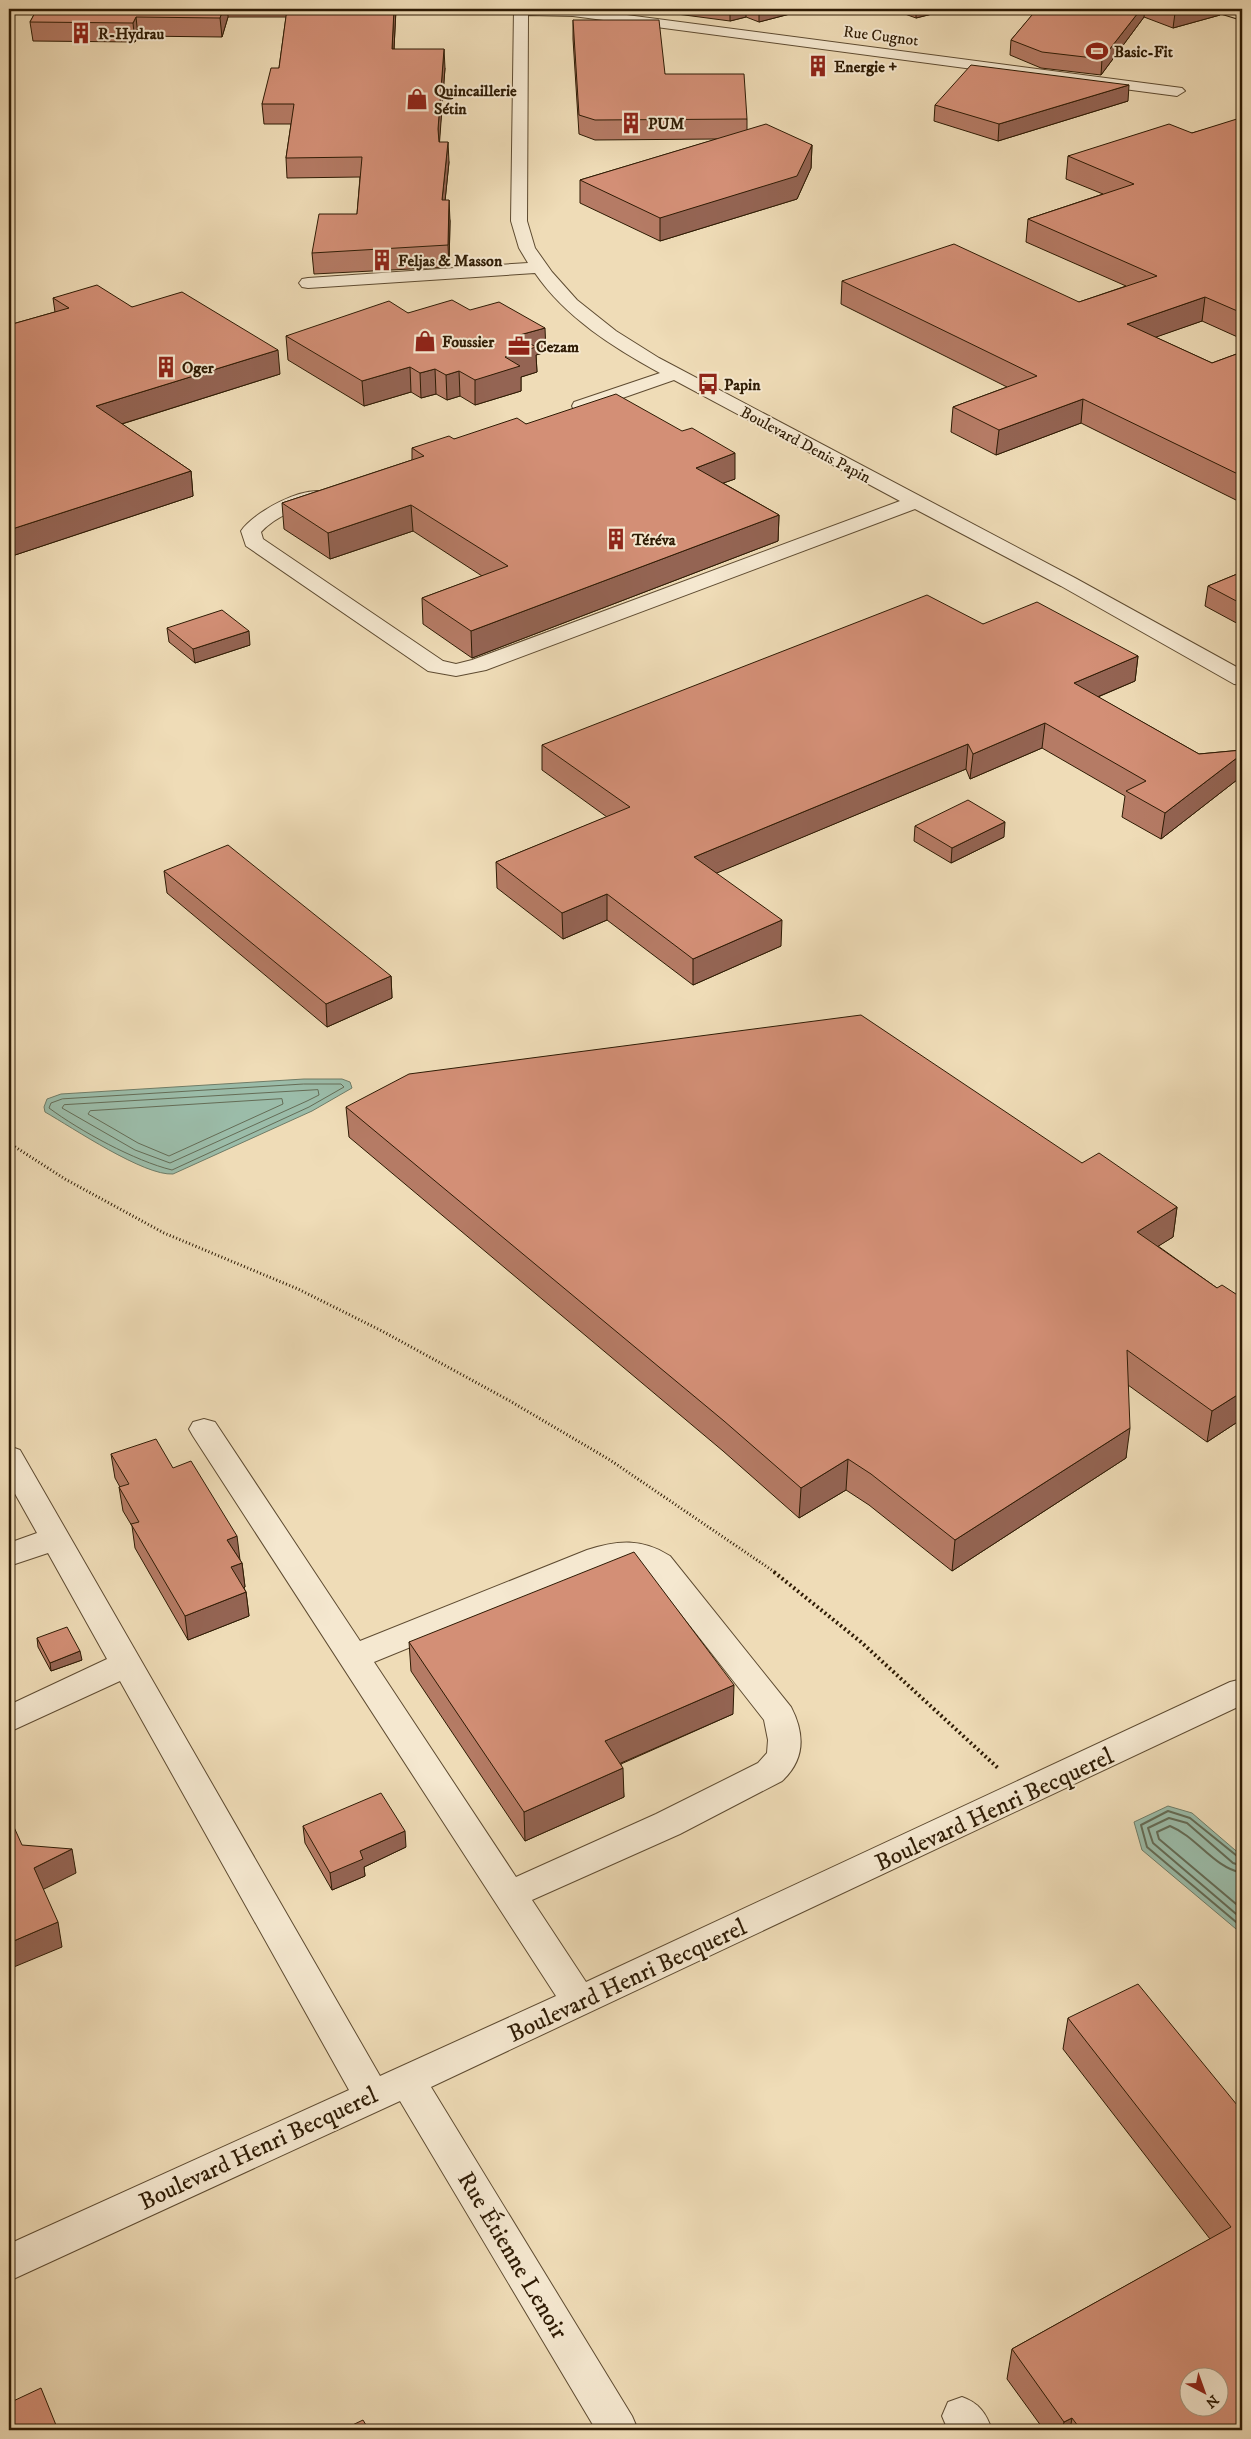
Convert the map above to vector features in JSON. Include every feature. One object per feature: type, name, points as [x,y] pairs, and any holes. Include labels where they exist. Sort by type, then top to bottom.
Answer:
[{"type":"main road","points":[[1221,9],[1242,16]]},
{"type":"street","name":"Rue Cugnot","points":[[521,9],[573,12],[1177,91]]},
{"type":"street","name":"Boulevard Denis Papin","points":[[521,9],[519,221],[527,248],[546,276],[578,310],[610,334],[675,374],[1060,578],[1242,679]]},
{"type":"street","points":[[308,283],[540,267]]},
{"type":"street","points":[[563,412],[675,374]]},
{"type":"street","points":[[339,488],[274,511],[260,520],[251,530],[253,542],[436,666],[456,670],[478,665],[914,502]]},
{"type":"street","points":[[204,1429],[579,2002]]},
{"type":"street","points":[[9,1457],[372,2096]]},
{"type":"street","points":[[9,1555],[55,1538]]},
{"type":"street","points":[[354,1657],[598,1558],[615,1552],[636,1553],[647,1556],[659,1564],[779,1716],[786,1737],[784,1756],[779,1765],[770,1772],[668,1824],[509,1895]]},
{"type":"street","points":[[9,1719],[126,1664]]},
{"type":"street","name":"Boulevard Henri Becquerel","points":[[9,2263],[579,2002],[1242,1692]]},
{"type":"street","name":"Rue Étienne Lenoir","points":[[407,2080],[618,2430]]},
{"type":"path","points":[[9,1143],[65,1179],[164,1233],[298,1289],[382,1330],[510,1400],[610,1460],[780,1576],[861,1642],[1026,1794]]},
{"type":"water","points":[[304,1079],[342,1079],[350,1082],[352,1088],[312,1111],[173,1174],[160,1173],[109,1150],[45,1112],[44,1107],[47,1099],[61,1094]]},
{"type":"water","points":[[1168,1806],[1192,1813],[1242,1856],[1242,1934],[1142,1850],[1134,1822]]},
{"type":"building","points":[[37,9],[223,9],[220,18],[136,17],[133,23],[30,22]]},
{"type":"building","points":[[287,9],[394,9],[392,49],[444,49],[438,129],[439,142],[448,142],[442,200],[449,200],[448,245],[312,253],[319,214],[357,214],[362,157],[286,158],[294,104],[262,104],[271,68],[279,68]]},
{"type":"building","points":[[1037,9],[1141,9],[1102,59],[1042,52],[1011,40]]},
{"type":"building","points":[[1164,9],[1189,9],[1175,13]]},
{"type":"building","points":[[573,20],[659,20],[665,74],[744,74],[747,119],[595,120],[579,115]]},
{"type":"building","points":[[971,65],[1129,85],[999,124],[935,105]]},
{"type":"building","points":[[1240,118],[1242,119],[1242,313],[1205,297],[1127,324],[1212,363],[1242,352],[1242,476],[1083,399],[999,430],[953,407],[1037,376],[842,281],[954,244],[1079,302],[1157,276],[1028,219],[1134,184],[1068,156],[1169,124],[1192,133]]},
{"type":"building","points":[[766,124],[812,145],[797,176],[660,218],[580,180]]},
{"type":"building","points":[[97,285],[132,307],[182,292],[278,350],[96,406],[191,471],[9,530],[9,325],[69,308],[53,298]]},
{"type":"building","points":[[452,300],[470,310],[499,302],[545,328],[516,336],[536,347],[505,357],[520,366],[475,380],[459,371],[446,375],[435,369],[420,373],[410,367],[362,381],[286,336],[389,301],[408,313]]},
{"type":"building","name":"Téréva","points":[[616,394],[682,431],[692,428],[735,453],[696,468],[779,515],[471,631],[422,598],[508,566],[411,505],[328,533],[282,503],[424,456],[412,448],[449,436],[454,439],[517,418],[526,424]]},
{"type":"building","points":[[1242,572],[1242,604],[1208,586]]},
{"type":"building","points":[[927,595],[983,624],[1037,602],[1138,656],[1074,683],[1199,754],[1242,750],[1242,754],[1165,813],[1126,791],[1146,781],[1045,723],[973,754],[968,744],[694,857],[782,920],[693,959],[607,894],[562,913],[496,862],[630,807],[542,745]]},
{"type":"building","points":[[222,610],[249,631],[193,649],[167,628]]},
{"type":"building","points":[[968,800],[1005,822],[952,848],[915,826]]},
{"type":"building","points":[[228,845],[391,976],[326,1004],[164,871]]},
{"type":"building","points":[[861,1015],[1082,1163],[1099,1153],[1177,1207],[1137,1232],[1217,1288],[1222,1285],[1242,1298],[1242,1392],[1212,1411],[1127,1350],[1130,1428],[955,1540],[871,1474],[848,1459],[801,1488],[724,1421],[346,1107],[409,1074]]},
{"type":"building","points":[[156,1439],[173,1468],[191,1461],[237,1536],[227,1540],[242,1563],[231,1567],[246,1592],[185,1616],[131,1524],[139,1522],[119,1487],[129,1484],[111,1454]]},
{"type":"building","points":[[634,1552],[734,1685],[605,1741],[623,1768],[524,1812],[409,1642]]},
{"type":"building","points":[[67,1627],[80,1651],[50,1663],[37,1638]]},
{"type":"building","points":[[381,1793],[405,1831],[360,1851],[363,1859],[330,1873],[303,1826]]},
{"type":"building","points":[[9,1816],[22,1845],[72,1849],[34,1868],[58,1922],[9,1943]]},
{"type":"building","points":[[1138,1984],[1242,2111],[1242,2430],[1081,2430],[1072,2418],[1064,2422],[1012,2349],[1231,2227],[1068,2018]]},
{"type":"building","points":[[41,2388],[58,2430],[9,2430],[9,2403]]},
{"type":"building","points":[[363,2420],[369,2430],[342,2430]]},
{"type":"place","name":"R-Hydrau","points":[[81,33]]},
{"type":"place","name":"Basic-Fit","points":[[1097,51]]},
{"type":"place","name":"Energie +","points":[[818,66]]},
{"type":"place","name":"Quincaillerie Sétin","points":[[417,99]]},
{"type":"place","name":"PUM","points":[[631,123]]},
{"type":"place","name":"Feljas & Masson","points":[[382,260]]},
{"type":"place","name":"Foussier","points":[[425,341]]},
{"type":"place","name":"Cezam","points":[[519,346]]},
{"type":"place","name":"Oger","points":[[166,367]]},
{"type":"place","name":"Papin","points":[[708,384]]},
{"type":"place","name":"Téréva","points":[[616,539]]}]
